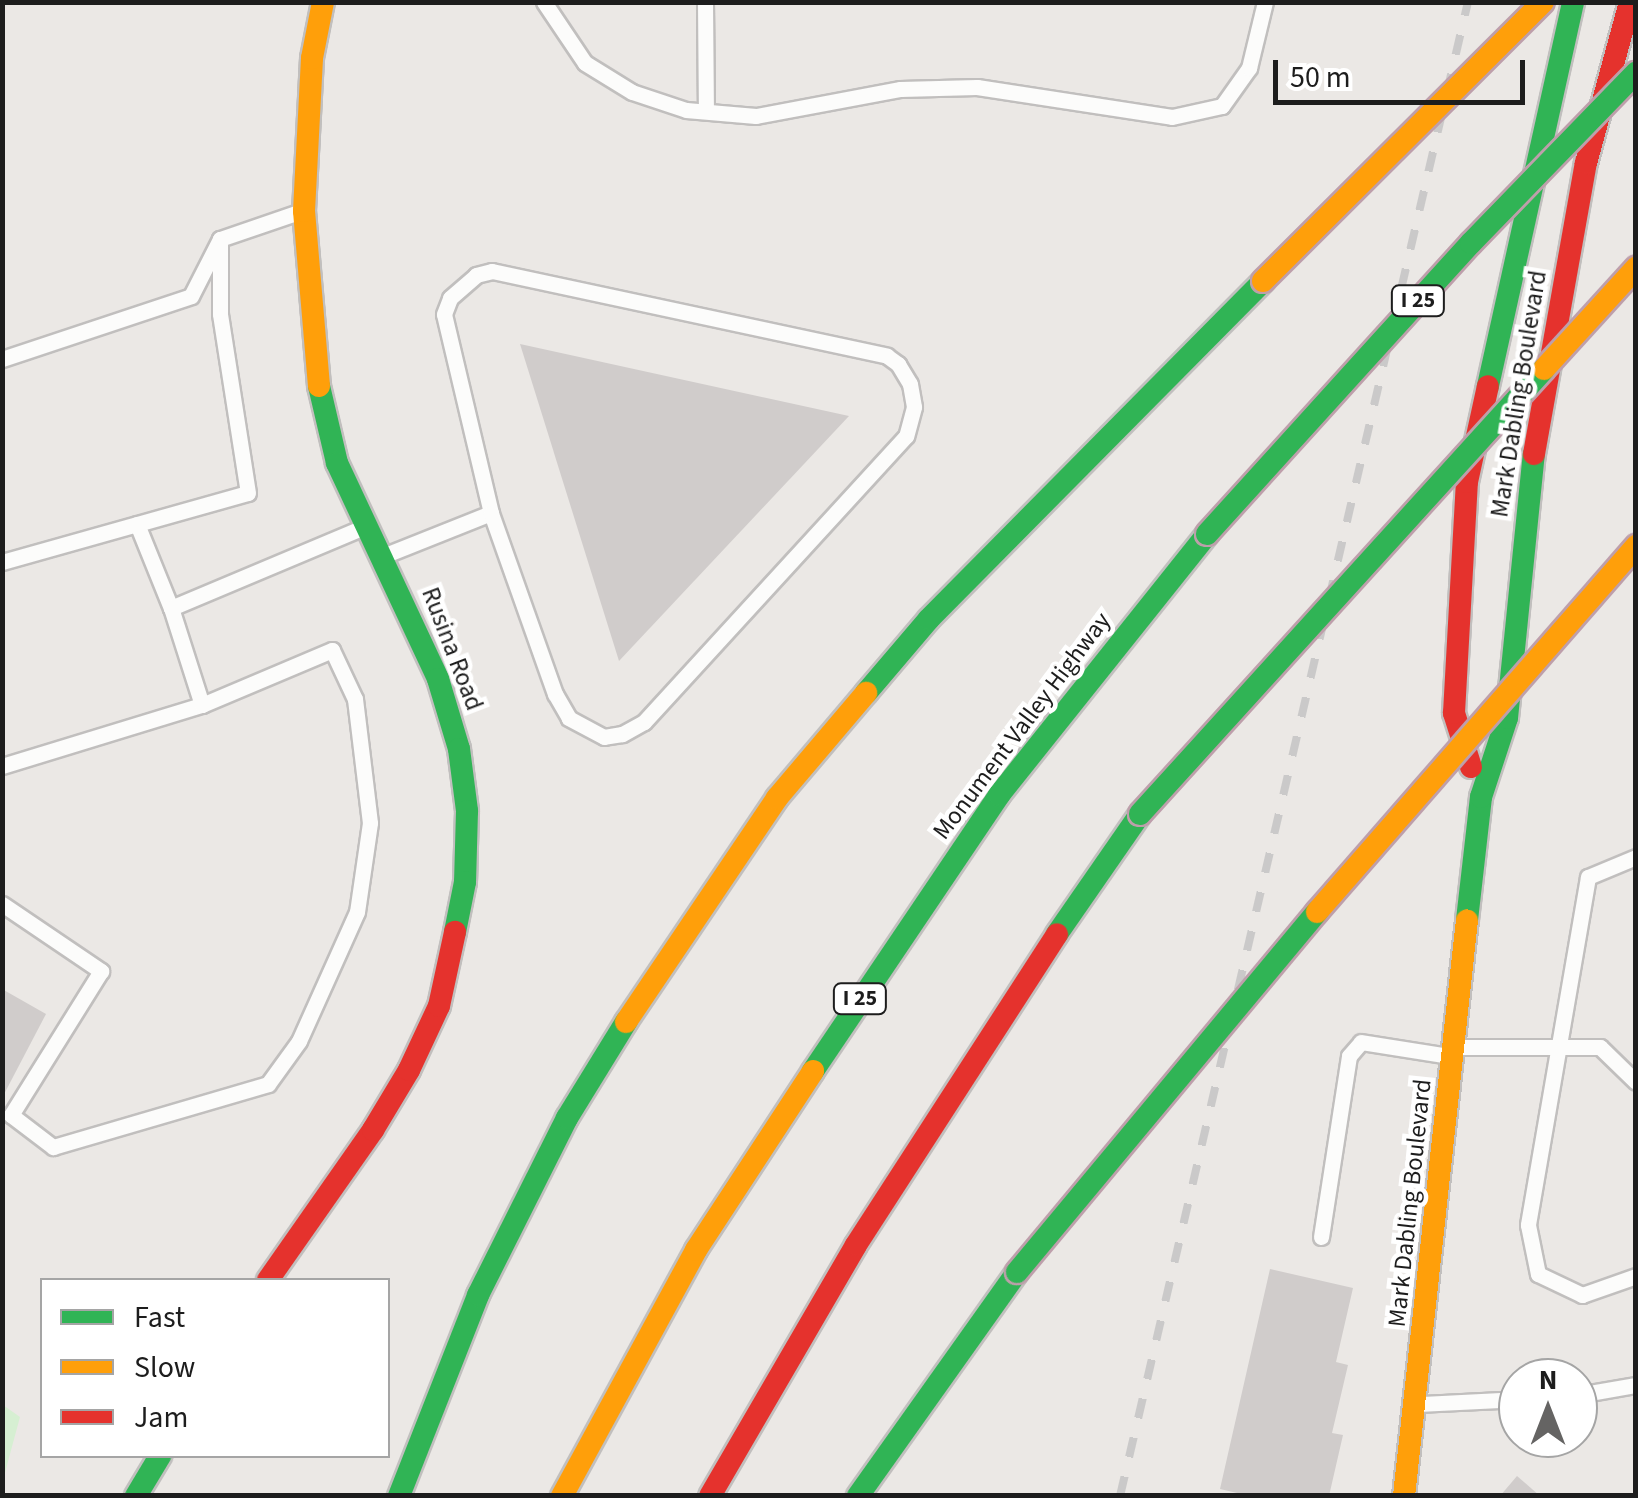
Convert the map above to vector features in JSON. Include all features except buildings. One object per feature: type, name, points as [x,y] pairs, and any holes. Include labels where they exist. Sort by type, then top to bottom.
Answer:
[{"type":"main road","name":"Rusina Road","points":[[269,1278],[374,1130],[409,1070],[438,1006],[455,946],[465,882],[466,810],[459,749],[438,678],[337,463],[320,396],[304,211],[312,58],[323,2]]},
{"type":"main road","points":[[399,1496],[478,1294],[568,1118],[666,958],[777,798],[930,619],[1543,2]]},
{"type":"main road","name":"Mark Dabling Boulevard","points":[[1481,797],[1454,713],[1467,482],[1573,2]]},
{"type":"main road","name":"Mark Dabling Boulevard","points":[[1404,1496],[1481,797],[1507,718],[1528,489],[1586,163],[1630,2]]},
{"type":"main road","name":"Monument Valley Highway","points":[[562,1496],[696,1250],[998,795],[1206,534],[1471,243],[1636,73]]},
{"type":"main road","points":[[710,1496],[940,1112],[1140,814],[1636,268]]},
{"type":"main road","points":[[858,1496],[1017,1272],[1332,894],[1636,546]]},
{"type":"main road","points":[[136,1496],[159,1458]]},
{"type":"lane","points":[[544,2],[584,62],[632,92],[706,111],[756,116],[900,89],[977,86],[1172,117],[1222,106],[1249,68],[1265,2]]},
{"type":"lane","points":[[705,2],[706,111]]},
{"type":"lane","points":[[2,359],[191,296],[220,239],[304,211]]},
{"type":"lane","points":[[2,562],[248,493],[220,314],[220,239]]},
{"type":"lane","points":[[492,271],[887,356],[898,364],[910,384],[914,407],[906,436],[644,722],[622,734],[604,737],[569,718],[555,694],[491,514],[444,314],[450,298],[476,275],[492,271]]},
{"type":"lane","points":[[383,556],[491,514]]},
{"type":"lane","points":[[137,524],[202,705]]},
{"type":"lane","points":[[170,608],[368,525]]},
{"type":"lane","points":[[2,766],[202,705],[332,650],[356,699],[370,824],[357,912],[299,1041],[268,1084],[52,1147],[11,1115],[101,970],[2,904]]},
{"type":"lane","points":[[1636,857],[1588,877],[1562,1047],[1528,1224],[1538,1274],[1582,1294],[1636,1276]]},
{"type":"lane","points":[[1321,1238],[1349,1056],[1361,1042],[1454,1052],[1600,1047],[1636,1082]]},
{"type":"lane","points":[[1598,1392],[1636,1385]]},
{"type":"lane","points":[[1416,1405],[1498,1400]]},
{"type":"green space","points":[[3,1405],[20,1417],[3,1480]]},
{"type":"railway","points":[[1120,1496],[1468,2]]},
{"type":"traffic: fast","points":[[1488,386],[1573,2]]},
{"type":"traffic: fast","points":[[1207,534],[1471,243],[1636,73]]},
{"type":"traffic: fast","points":[[866,693],[929,619],[1263,281]]},
{"type":"traffic: fast","points":[[1140,814],[1544,369]]},
{"type":"traffic: fast","points":[[319,386],[337,463],[438,679],[459,749],[467,811],[465,882],[455,932]]},
{"type":"traffic: fast","points":[[1467,920],[1481,797],[1507,718],[1534,454]]},
{"type":"traffic: fast","points":[[813,1071],[999,795],[1207,534]]},
{"type":"traffic: fast","points":[[1057,934],[1140,814]]},
{"type":"traffic: fast","points":[[1017,1272],[1317,912]]},
{"type":"traffic: fast","points":[[399,1496],[478,1295],[567,1118],[626,1022]]},
{"type":"traffic: fast","points":[[858,1496],[1017,1272]]},
{"type":"traffic: fast","points":[[136,1496],[159,1458]]},
{"type":"traffic: slow","points":[[319,386],[304,211],[312,58],[323,2]]},
{"type":"traffic: slow","points":[[1263,281],[1543,2]]},
{"type":"traffic: slow","points":[[1544,369],[1636,268]]},
{"type":"traffic: slow","points":[[1317,912],[1636,546]]},
{"type":"traffic: slow","points":[[626,1022],[777,798],[866,693]]},
{"type":"traffic: slow","points":[[1404,1496],[1467,920]]},
{"type":"traffic: slow","points":[[562,1496],[696,1250],[813,1071]]},
{"type":"traffic: jam","points":[[1534,454],[1586,163],[1630,2]]},
{"type":"traffic: jam","points":[[1471,767],[1454,713],[1467,482],[1488,386]]},
{"type":"traffic: jam","points":[[269,1278],[373,1130],[409,1070],[439,1006],[455,932]]},
{"type":"traffic: jam","points":[[710,1496],[856,1245],[1057,934]]}]
